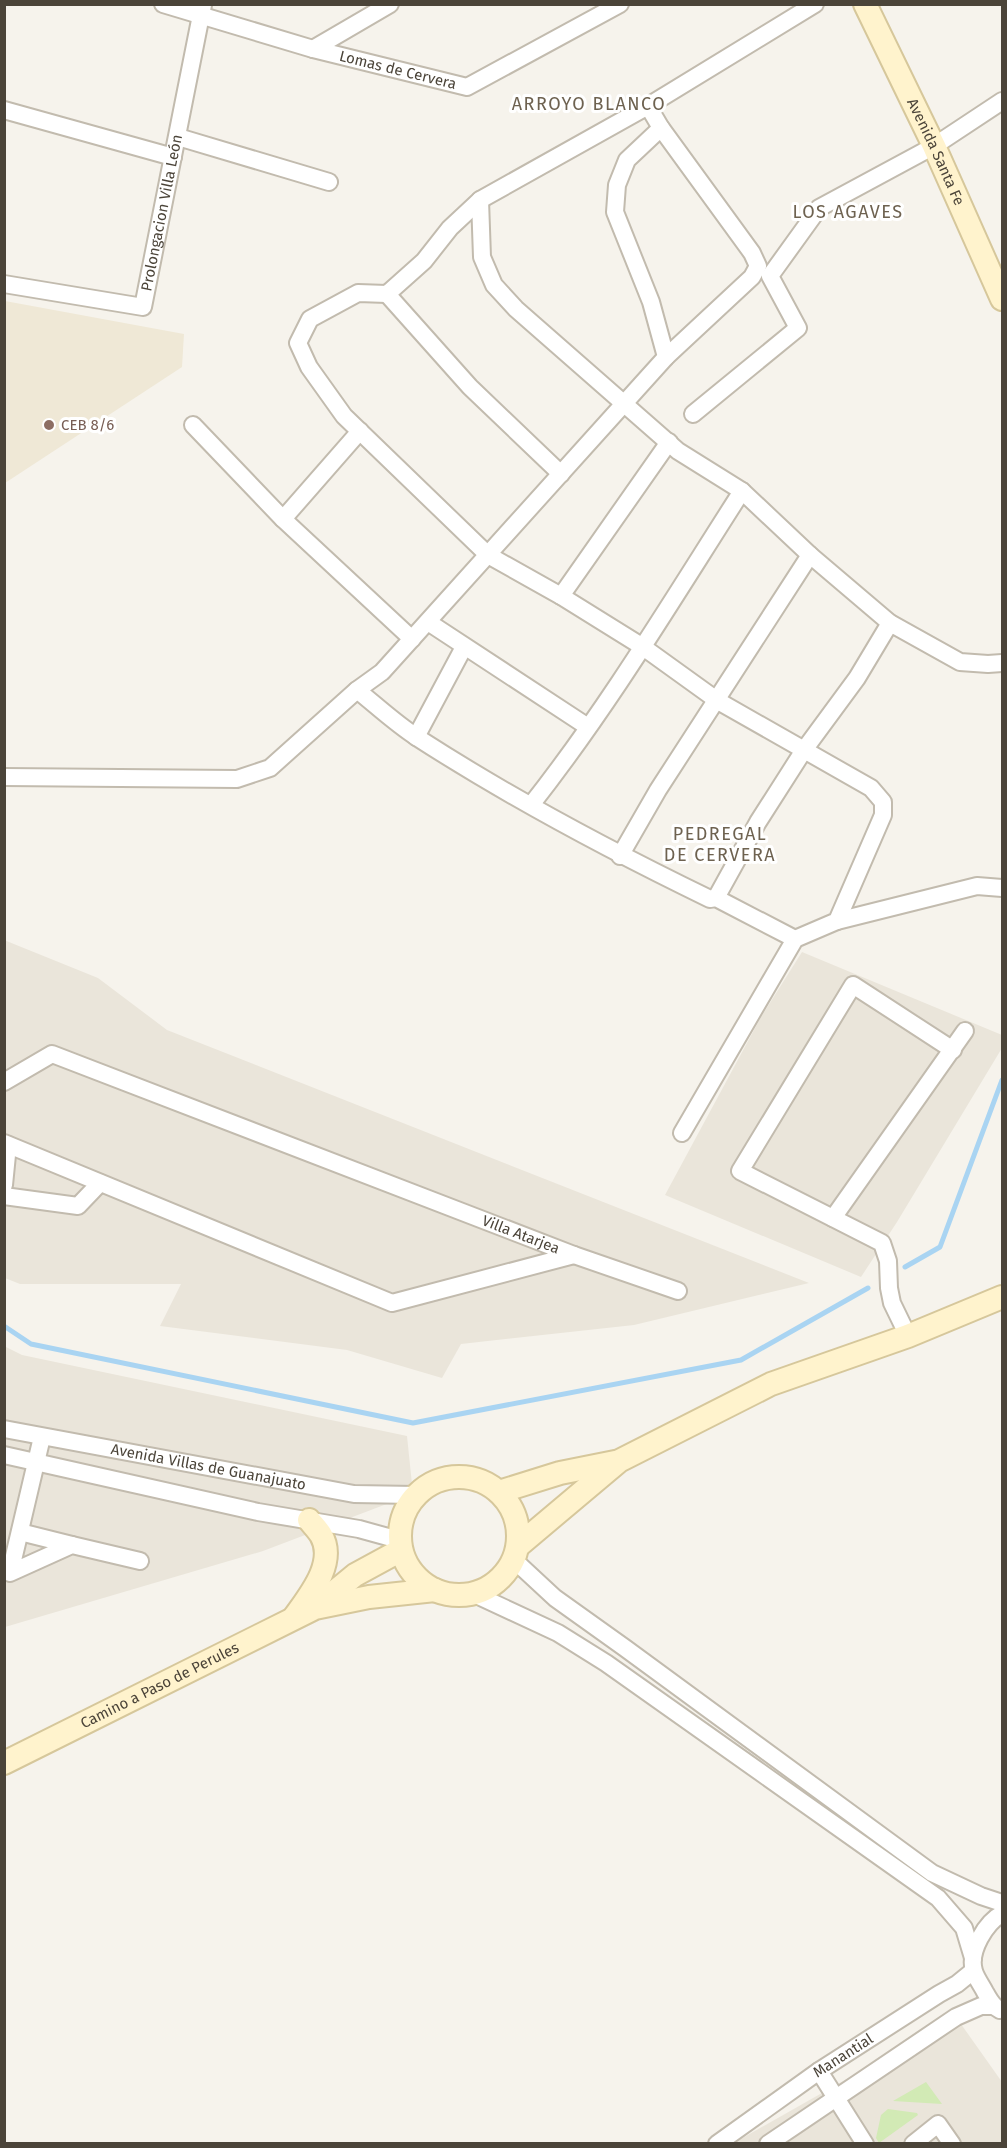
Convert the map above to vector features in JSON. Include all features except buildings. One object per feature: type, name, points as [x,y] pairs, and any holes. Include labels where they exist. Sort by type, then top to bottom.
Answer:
[{"type":"street","name":"Lomas de Cervera","points":[[163,4],[202,10],[313,49],[466,87],[620,4]]},
{"type":"street","points":[[313,49],[390,4]]},
{"type":"street","points":[[815,4],[648,106],[480,200],[450,228],[424,261],[387,294],[357,293],[310,319],[298,344],[309,367],[344,416],[488,555],[561,596],[643,647],[718,700],[871,788],[883,802],[883,815],[837,921]]},
{"type":"street","name":"Avenida Santa Fe","points":[[866,4],[934,146],[1002,299]]},
{"type":"street","name":"Prolongacion Villa León","points":[[4,284],[143,307],[202,10]]},
{"type":"street","points":[[693,414],[798,328],[770,276],[819,208],[934,146],[1002,101]]},
{"type":"street","points":[[4,777],[237,779],[270,768],[357,690],[382,672],[666,357],[752,277],[758,266],[752,253],[661,128],[648,106]]},
{"type":"street","points":[[4,110],[173,157]]},
{"type":"street","points":[[661,128],[627,160],[617,185],[615,212],[651,302],[666,357]]},
{"type":"street","points":[[178,137],[329,182]]},
{"type":"street","points":[[480,200],[482,257],[494,285],[516,309],[678,451],[742,491],[810,555],[890,623],[960,662],[1002,663]]},
{"type":"street","points":[[387,294],[470,387],[561,474]]},
{"type":"street","points":[[193,425],[283,519],[412,639]]},
{"type":"street","points":[[283,519],[360,431]]},
{"type":"street","points":[[561,596],[669,442]]},
{"type":"street","points":[[531,805],[609,700],[742,491]]},
{"type":"street","points":[[620,856],[658,790],[810,555]]},
{"type":"street","points":[[428,622],[588,727]]},
{"type":"street","points":[[716,898],[758,822],[804,750],[857,678],[890,623]]},
{"type":"street","points":[[416,737],[464,647]]},
{"type":"street","points":[[357,690],[416,737],[620,856],[710,899],[716,898],[795,939]]},
{"type":"street","points":[[682,1133],[795,939],[837,921],[976,886],[1002,888]]},
{"type":"street","points":[[908,1336],[892,1303],[888,1261],[882,1244],[740,1171],[853,985],[953,1050]]},
{"type":"street","points":[[833,1218],[965,1031]]},
{"type":"street","name":"Villa Atarjea","points":[[4,1082],[52,1054],[574,1255]]},
{"type":"street","points":[[4,1185],[6,1144]]},
{"type":"street","name":"Villa Atarjea","points":[[6,1144],[392,1303],[574,1255]]},
{"type":"street","points":[[4,1196],[78,1206],[100,1183]]},
{"type":"street","points":[[574,1255],[678,1291]]},
{"type":"street","points":[[1002,1297],[908,1336],[771,1384],[619,1461],[515,1553],[503,1575],[489,1587],[472,1593],[454,1595],[435,1590],[420,1581],[408,1567],[400,1545],[400,1524],[406,1509],[415,1495],[430,1484],[447,1478],[465,1477],[483,1482],[500,1492],[510,1506],[516,1523],[515,1553],[555,1598],[932,1873],[981,1896],[1002,1903]]},
{"type":"street","name":"Avenida Villas de Guanajuato","points":[[4,1429],[354,1494],[415,1495]]},
{"type":"street","points":[[42,1437],[38,1462],[10,1573],[72,1545]]},
{"type":"street","name":"Avenida Villas de Guanajuato","points":[[4,1455],[258,1512],[359,1529],[400,1545]]},
{"type":"street","points":[[500,1492],[560,1473],[619,1461]]},
{"type":"street","points":[[305,1613],[326,1562],[322,1537],[309,1520]]},
{"type":"street","points":[[20,1532],[140,1561]]},
{"type":"street","name":"Camino a Paso de Perules","points":[[4,1763],[305,1613],[400,1545]]},
{"type":"street","name":"Camino a Paso de Perules","points":[[305,1613],[369,1597],[435,1590]]},
{"type":"street","points":[[472,1593],[558,1633],[606,1663],[938,1898],[964,1928],[973,1965],[998,2009]]},
{"type":"street","points":[[973,1965],[980,1935],[996,1917],[1002,1914]]},
{"type":"street","name":"Manantial","points":[[726,2141],[819,2071],[957,1984],[973,1965]]},
{"type":"street","points":[[768,2144],[956,2017],[981,2006],[998,2009]]},
{"type":"street","points":[[819,2071],[865,2144]]},
{"type":"street","points":[[913,2144],[938,2124],[952,2144]]},
{"type":"shaded area","name":"CEB 8/6","points":[[5,301],[184,334],[182,367],[5,483]]},
{"type":"shaded area","points":[[4,940],[98,978],[167,1030],[809,1283],[634,1325],[461,1344],[442,1378],[347,1350],[160,1326],[181,1284],[20,1284],[5,1278]]},
{"type":"shaded area","points":[[802,952],[1002,1035],[1002,1048],[897,1222],[861,1277],[665,1195],[761,1017]]},
{"type":"shaded area","points":[[4,1346],[22,1355],[407,1436],[413,1494],[263,1551],[5,1627]]},
{"type":"shaded area","points":[[956,2017],[1002,2082],[1002,2143],[732,2144]]},
{"type":"green space","points":[[926,2082],[942,2104],[893,2101]]},
{"type":"green space","points":[[888,2109],[918,2115],[879,2143],[876,2138],[881,2115]]},
{"type":"waterway","points":[[905,1267],[940,1247],[1002,1080]]},
{"type":"waterway","points":[[4,1326],[31,1344],[413,1423],[741,1360],[868,1288]]},
{"type":"place","name":"CEB 8/6","points":[[49,425]]},
{"type":"district","name":"ARROYO BLANCO","points":[[589,104]]},
{"type":"district","name":"LOS AGAVES","points":[[848,212]]},
{"type":"district","name":"PEDREGAL DE CERVERA","points":[[720,844]]}]
